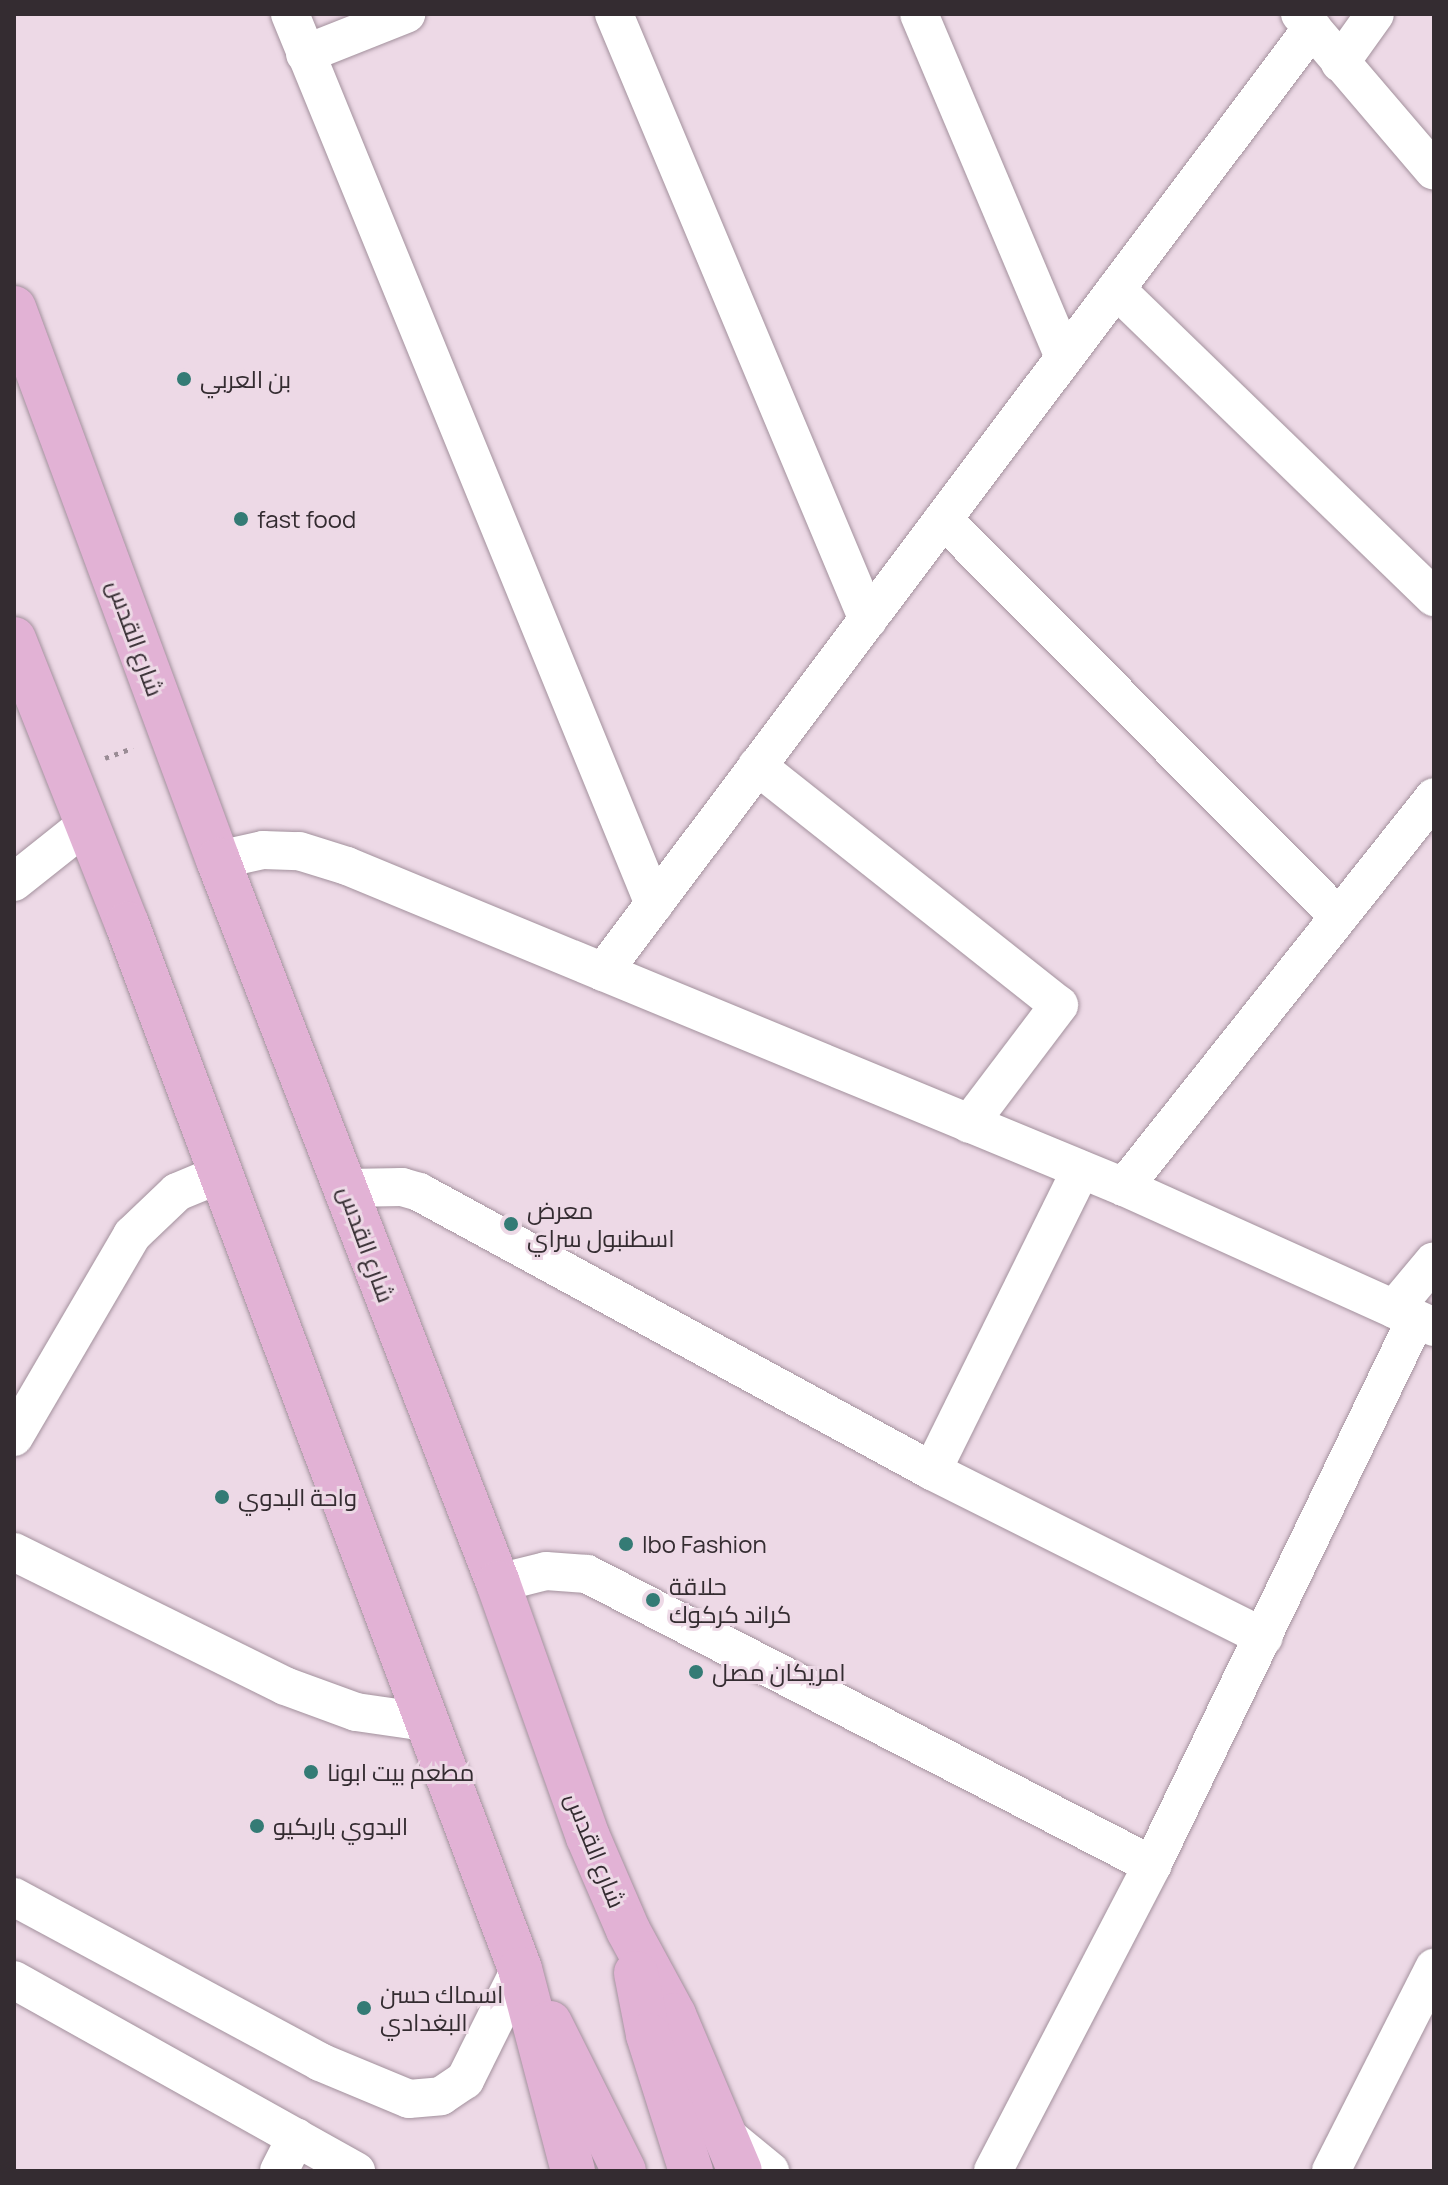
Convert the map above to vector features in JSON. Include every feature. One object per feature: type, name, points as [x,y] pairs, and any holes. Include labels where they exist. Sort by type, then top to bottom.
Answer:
[{"type":"main road","name":"شارع القدس","points":[[14,308],[218,860],[498,1583],[588,1837],[628,1930],[674,2015],[733,2153]]},
{"type":"main road","points":[[14,639],[87,824],[218,1175],[303,1386],[425,1722],[520,1969],[573,2171]]},
{"type":"main road","points":[[628,1930],[648,2035],[691,2171]]},
{"type":"main road","points":[[520,1969],[588,2090],[624,2171]]},
{"type":"street","points":[[290,14],[654,904]]},
{"type":"street","points":[[305,54],[406,14]]},
{"type":"street","points":[[614,14],[868,620]]},
{"type":"street","points":[[919,14],[1064,357]]},
{"type":"street","points":[[1340,63],[1375,14]]},
{"type":"street","points":[[603,972],[1116,289],[1306,21],[1434,171]]},
{"type":"street","points":[[1116,289],[1434,597]]},
{"type":"street","points":[[943,519],[1339,917]]},
{"type":"street","points":[[757,766],[1059,1005],[969,1124]]},
{"type":"street","points":[[1124,1187],[1434,797]]},
{"type":"street","points":[[14,882],[87,824]]},
{"type":"street","points":[[218,860],[263,850],[299,851],[603,972],[1124,1187],[1415,1319]]},
{"type":"street","points":[[932,1471],[1081,1170]]},
{"type":"street","points":[[14,1437],[132,1235],[177,1192],[218,1175]]},
{"type":"street","points":[[347,1188],[402,1187],[419,1192],[932,1471],[1264,1637]]},
{"type":"street","points":[[993,2171],[1152,1865],[1264,1637],[1415,1319],[1434,1261]]},
{"type":"street","points":[[14,1552],[285,1686],[356,1712],[425,1722]]},
{"type":"street","points":[[498,1583],[546,1571],[587,1574],[1152,1865]]},
{"type":"street","points":[[14,1897],[320,2062],[409,2099],[441,2096],[465,2080],[520,1969]]},
{"type":"street","points":[[1331,2171],[1434,1968]]},
{"type":"street","points":[[14,1980],[356,2171]]},
{"type":"street","points":[[279,2171],[296,2137]]},
{"type":"street","points":[[733,2153],[770,2171]]},
{"type":"path","points":[[67,773],[171,733]]},
{"type":"place","name":"بن العربي","points":[[184,379]]},
{"type":"place","name":"fast food","points":[[241,519]]},
{"type":"place","name":"معرض اسطنبول سراي","points":[[511,1224]]},
{"type":"place","name":"واحة البدوي","points":[[222,1497]]},
{"type":"place","name":"Ibo Fashion","points":[[626,1544]]},
{"type":"place","name":"حلاقة كراند كركوك","points":[[653,1600]]},
{"type":"place","name":"امريكان مصل","points":[[696,1672]]},
{"type":"place","name":"مطعم بيت ابونا","points":[[311,1772]]},
{"type":"place","name":"البدوي باربكيو","points":[[257,1826]]},
{"type":"place","name":"اسماك حسن البغدادي","points":[[364,2008]]}]
